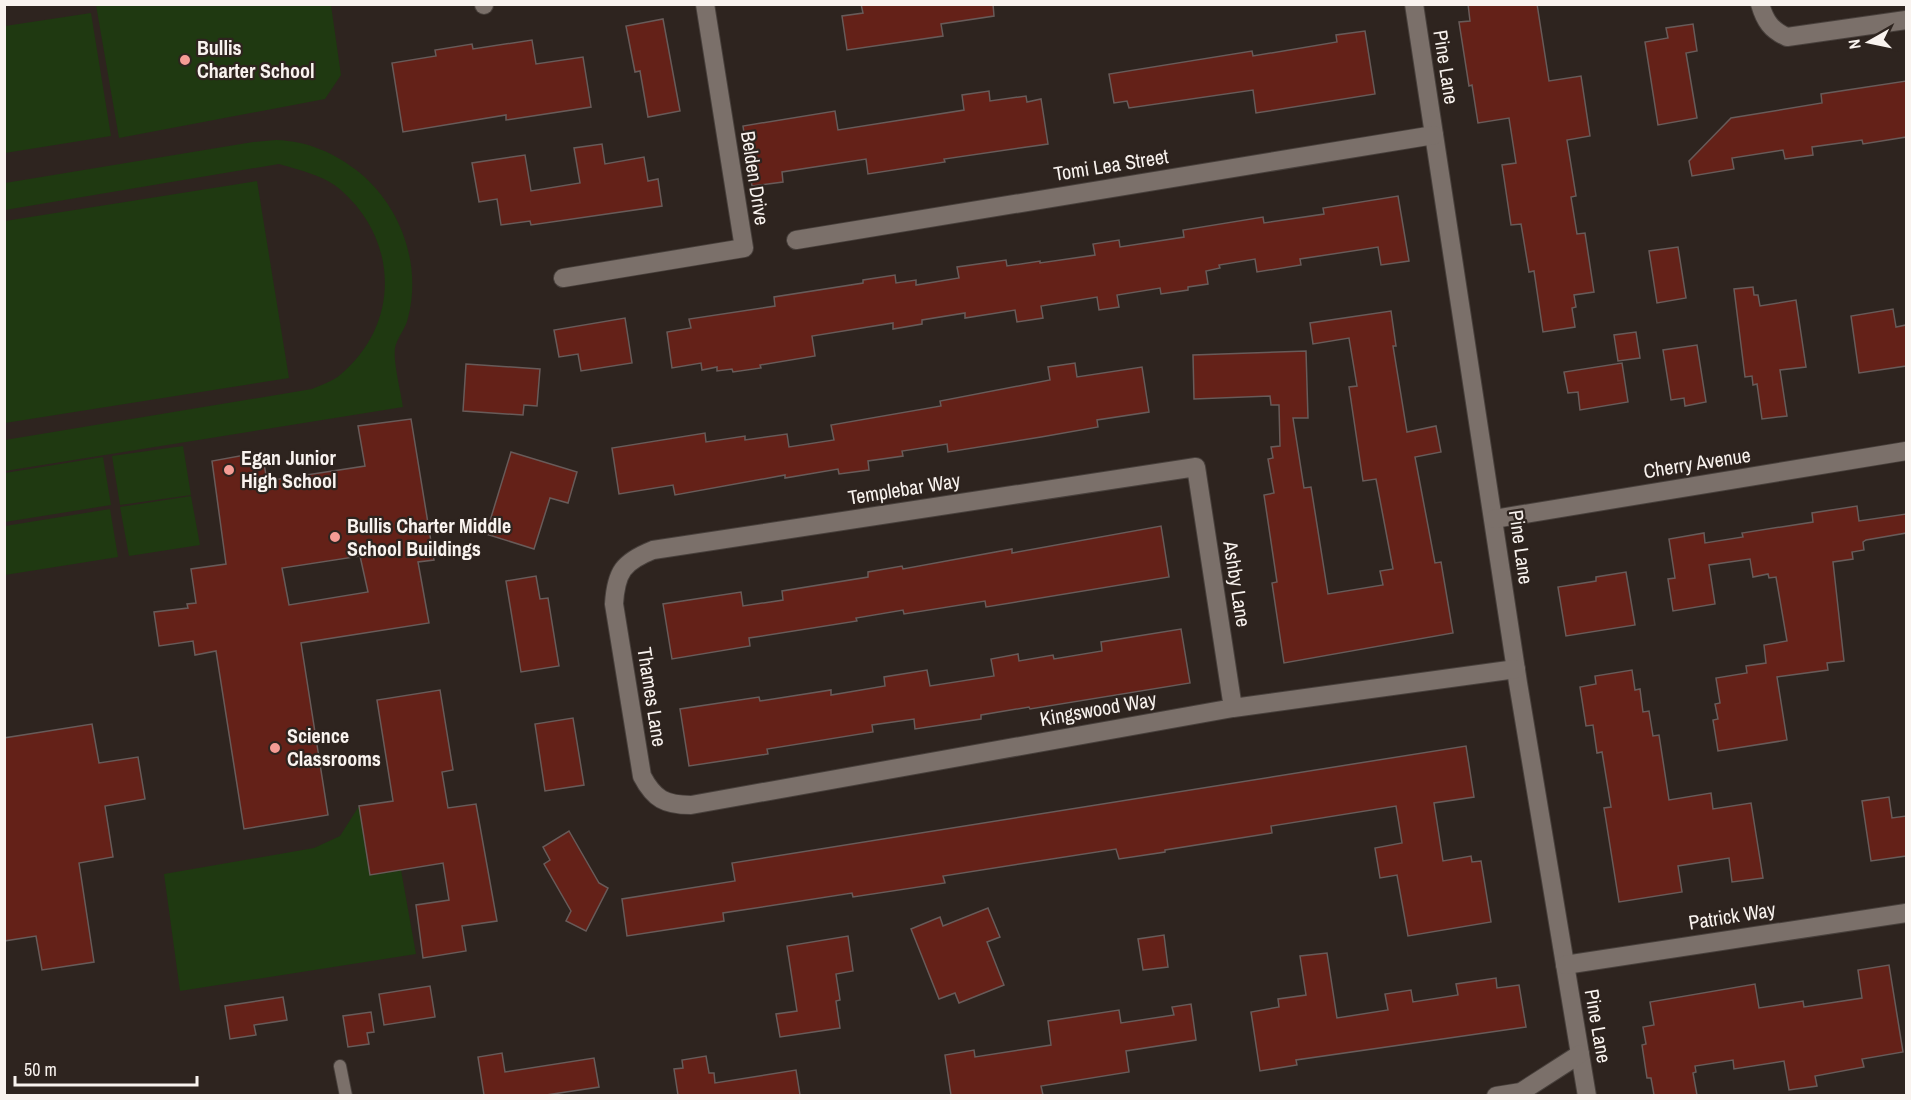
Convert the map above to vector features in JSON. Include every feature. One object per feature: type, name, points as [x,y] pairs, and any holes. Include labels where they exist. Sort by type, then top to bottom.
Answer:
[{"type":"street","name":"Belden Drive","points":[[563,278],[744,248],[705,4]]},
{"type":"street","name":"Pine Lane","points":[[1414,4],[1516,669],[1587,1095]]},
{"type":"street","points":[[1760,4],[1766,22],[1787,38],[1906,20]]},
{"type":"street","name":"Tomi Lea Street","points":[[795,240],[1434,135]]},
{"type":"street","name":"Cherry Avenue","points":[[1494,519],[1906,451]]},
{"type":"street","name":"Templebar Way","points":[[624,567],[634,558],[653,550],[1196,467]]},
{"type":"street","name":"Ashby Lane","points":[[1196,467],[1233,708]]},
{"type":"street","name":"Thames Lane","points":[[624,567],[615,583],[614,604],[642,776],[651,792],[662,802],[691,805]]},
{"type":"street","name":"Kingswood Way","points":[[691,805],[1233,708],[1516,669]]},
{"type":"street","name":"Patrick Way","points":[[1565,965],[1906,913]]},
{"type":"street","points":[[1496,1095],[1525,1094],[1580,1054]]},
{"type":"lane","points":[[340,1066],[346,1095]]},
{"type":"green space","points":[[96,5],[331,5],[341,75],[325,99],[119,138]]},
{"type":"green space","points":[[91,13],[111,136],[5,153],[5,26]]},
{"type":"green space","points":[[276,140],[321,149],[351,166],[374,187],[397,220],[405,238],[412,278],[412,298],[408,318],[395,348],[396,369],[403,407],[5,471],[5,440],[312,389],[340,375],[360,355],[374,332],[382,308],[385,283],[382,258],[374,234],[361,211],[342,191],[321,177],[279,164],[5,210],[5,183]]},
{"type":"green space","points":[[257,181],[289,378],[5,423],[5,221]]},
{"type":"green space","points":[[183,446],[191,495],[120,505],[112,456]]},
{"type":"green space","points":[[103,457],[111,505],[5,522],[5,473]]},
{"type":"green space","points":[[191,496],[200,545],[129,556],[120,507]]},
{"type":"green space","points":[[110,509],[118,557],[5,575],[5,526]]},
{"type":"green space","points":[[359,806],[401,870],[416,954],[180,991],[164,874],[314,848],[340,836]]},
{"type":"building","points":[[861,4],[993,4],[994,16],[941,24],[943,36],[847,50],[842,16],[863,13]]},
{"type":"building","points":[[1468,4],[1537,4],[1549,81],[1581,76],[1590,136],[1567,140],[1576,196],[1571,197],[1577,234],[1585,233],[1594,292],[1574,295],[1576,307],[1572,308],[1575,327],[1543,332],[1534,271],[1529,272],[1521,224],[1511,225],[1502,165],[1516,163],[1509,118],[1478,123],[1472,85],[1469,86],[1459,22],[1470,21]]},
{"type":"building","points":[[663,19],[680,111],[648,117],[640,71],[635,72],[626,26]]},
{"type":"building","points":[[1693,24],[1697,51],[1686,53],[1697,118],[1658,125],[1645,42],[1668,38],[1666,28]]},
{"type":"building","points":[[1365,31],[1375,94],[1256,113],[1253,90],[1129,108],[1127,101],[1114,103],[1109,74],[1252,51],[1253,56],[1337,42],[1336,35]]},
{"type":"building","points":[[532,40],[536,64],[583,57],[591,107],[506,120],[506,115],[403,132],[392,63],[436,56],[435,50],[472,44],[473,49]]},
{"type":"building","points":[[1906,81],[1906,137],[1863,144],[1862,140],[1812,147],[1813,155],[1785,159],[1783,150],[1732,158],[1734,169],[1692,176],[1689,161],[1731,118],[1822,103],[1821,94]]},
{"type":"building","points":[[989,91],[990,101],[1026,96],[1027,102],[1041,99],[1048,144],[944,159],[945,162],[868,174],[866,159],[782,172],[783,182],[752,186],[743,126],[835,111],[838,130],[964,110],[962,95]]},
{"type":"building","points":[[602,144],[605,164],[644,157],[648,181],[658,179],[662,206],[531,225],[530,221],[501,225],[497,199],[479,202],[472,163],[525,155],[531,191],[580,183],[574,148]]},
{"type":"building","points":[[1398,196],[1409,261],[1381,265],[1378,247],[1300,259],[1301,265],[1257,272],[1255,259],[1219,265],[1220,268],[1206,271],[1208,284],[1188,287],[1188,290],[1161,294],[1160,288],[1117,295],[1119,307],[1099,310],[1097,297],[1041,306],[1043,318],[1017,322],[1015,310],[965,318],[965,313],[922,320],[922,324],[893,329],[893,323],[812,336],[815,356],[760,365],[761,368],[733,372],[732,369],[717,371],[717,367],[702,370],[701,363],[672,368],[667,332],[691,328],[689,319],[775,306],[774,297],[863,283],[863,280],[895,275],[896,283],[916,280],[916,285],[959,278],[957,267],[1006,260],[1007,266],[1095,255],[1093,244],[1119,240],[1120,247],[1184,237],[1183,230],[1263,217],[1264,223],[1324,214],[1323,208]]},
{"type":"building","points":[[1678,247],[1686,298],[1657,303],[1649,251]]},
{"type":"building","points":[[1753,287],[1754,295],[1758,295],[1760,306],[1796,300],[1806,367],[1780,370],[1787,416],[1762,419],[1757,384],[1753,385],[1752,376],[1745,377],[1734,289]]},
{"type":"building","points":[[1893,309],[1896,327],[1906,325],[1906,366],[1859,373],[1851,316]]},
{"type":"building","points":[[1391,311],[1396,346],[1393,346],[1407,432],[1436,426],[1441,452],[1415,457],[1435,563],[1441,562],[1453,633],[1284,663],[1272,583],[1277,582],[1264,495],[1274,493],[1268,459],[1273,458],[1271,447],[1280,446],[1279,405],[1271,405],[1270,396],[1194,399],[1193,355],[1306,351],[1308,418],[1293,418],[1304,488],[1311,487],[1328,594],[1383,585],[1380,571],[1393,569],[1376,479],[1363,481],[1349,387],[1357,386],[1349,338],[1313,344],[1310,323]]},
{"type":"building","points":[[625,318],[632,363],[581,371],[578,354],[559,357],[554,330]]},
{"type":"building","points":[[1636,332],[1640,358],[1618,361],[1614,335]]},
{"type":"building","points":[[1697,345],[1706,402],[1685,406],[1684,398],[1671,400],[1663,350]]},
{"type":"building","points":[[1075,363],[1077,377],[1142,367],[1149,412],[1097,420],[1098,427],[948,452],[947,444],[902,451],[903,456],[868,461],[869,470],[839,474],[838,469],[785,478],[785,475],[675,495],[673,485],[619,494],[612,448],[705,433],[706,442],[745,436],[745,440],[787,434],[789,447],[834,440],[831,425],[941,406],[940,401],[1050,380],[1048,367]]},
{"type":"building","points":[[1622,363],[1628,402],[1580,410],[1578,392],[1568,393],[1564,372]]},
{"type":"building","points":[[466,364],[540,369],[537,406],[524,405],[523,415],[463,411]]},
{"type":"building","name":"Bullis Charter Middle School Buildings","points":[[411,419],[434,560],[418,562],[429,623],[301,643],[328,815],[244,829],[216,651],[195,655],[193,641],[159,646],[154,612],[188,608],[187,604],[196,603],[191,569],[226,564],[212,461],[262,452],[267,481],[365,466],[358,426]],"holes":[[[360,556],[368,592],[289,605],[282,568]]]},
{"type":"building","points":[[511,452],[577,472],[568,503],[550,498],[534,549],[486,534]]},
{"type":"building","points":[[1857,506],[1859,521],[1906,514],[1906,533],[1866,540],[1863,542],[1864,550],[1852,552],[1853,559],[1833,562],[1844,661],[1827,663],[1828,670],[1777,677],[1787,740],[1718,751],[1713,720],[1718,719],[1715,704],[1720,703],[1716,678],[1747,673],[1746,666],[1766,663],[1764,645],[1787,641],[1776,577],[1769,578],[1768,574],[1753,577],[1750,559],[1709,565],[1715,604],[1673,611],[1668,579],[1675,578],[1669,539],[1704,533],[1705,543],[1743,537],[1742,533],[1813,522],[1812,513]]},
{"type":"building","points":[[1161,526],[1169,577],[986,607],[985,601],[904,614],[903,610],[856,618],[857,621],[749,638],[750,646],[672,659],[663,604],[741,592],[743,606],[783,600],[782,591],[868,577],[868,572],[902,566],[903,569],[1012,549],[1012,553]]},
{"type":"building","points":[[1626,572],[1635,625],[1566,636],[1558,587],[1596,581],[1596,577]]},
{"type":"building","points":[[536,576],[540,599],[548,598],[559,666],[521,672],[506,581]]},
{"type":"building","points":[[1181,629],[1190,683],[981,715],[981,719],[915,729],[914,719],[872,725],[873,732],[767,749],[768,754],[689,766],[680,709],[759,697],[760,701],[831,690],[831,695],[885,686],[884,677],[927,670],[930,686],[994,676],[991,659],[1018,654],[1019,661],[1053,655],[1054,659],[1102,651],[1101,642]]},
{"type":"building","points":[[1632,670],[1635,690],[1640,689],[1643,712],[1649,711],[1653,736],[1659,735],[1669,800],[1711,793],[1713,809],[1751,803],[1763,878],[1732,882],[1729,858],[1678,866],[1682,892],[1619,902],[1604,808],[1611,807],[1602,752],[1597,753],[1593,725],[1586,726],[1580,687],[1596,684],[1595,676]]},
{"type":"building","points":[[440,690],[453,770],[442,772],[448,808],[476,804],[497,921],[462,926],[466,951],[423,958],[416,905],[449,900],[443,863],[370,875],[359,806],[393,801],[377,700]]},
{"type":"building","points":[[573,718],[584,785],[545,791],[535,724]]},
{"type":"building","points":[[92,724],[99,763],[138,757],[145,799],[105,806],[113,857],[79,863],[94,962],[42,970],[36,936],[4,941],[4,738]]},
{"type":"building","points":[[1466,746],[1474,797],[1434,803],[1443,861],[1471,856],[1472,862],[1481,861],[1491,922],[1408,936],[1397,875],[1380,878],[1375,848],[1402,843],[1396,806],[1271,826],[1272,833],[1165,850],[1165,852],[1119,859],[1116,849],[943,876],[945,883],[853,897],[852,893],[723,913],[724,921],[627,936],[622,899],[735,881],[732,863]]},
{"type":"building","points":[[1889,797],[1892,818],[1906,816],[1906,856],[1871,861],[1862,801]]},
{"type":"building","points":[[569,831],[599,883],[608,888],[586,931],[566,921],[571,911],[544,864],[550,860],[543,847]]},
{"type":"building","points":[[988,908],[1000,937],[987,942],[1004,985],[959,1003],[955,993],[939,999],[911,929],[940,917],[943,926]]},
{"type":"building","points":[[1164,935],[1168,967],[1143,970],[1138,939]]},
{"type":"building","points":[[848,936],[853,971],[836,974],[840,1000],[836,1001],[840,1028],[780,1037],[776,1014],[797,1011],[787,946]]},
{"type":"building","points":[[1327,953],[1337,1018],[1388,1010],[1385,994],[1411,990],[1413,1002],[1458,995],[1456,984],[1496,978],[1497,988],[1519,985],[1526,1027],[1296,1060],[1297,1065],[1260,1071],[1251,1012],[1279,1007],[1278,999],[1306,995],[1300,956]]},
{"type":"building","points":[[1889,965],[1903,1052],[1862,1059],[1864,1067],[1815,1076],[1817,1086],[1789,1090],[1784,1061],[1734,1069],[1733,1060],[1695,1066],[1696,1072],[1693,1073],[1697,1095],[1654,1095],[1651,1078],[1647,1078],[1642,1045],[1646,1044],[1643,1027],[1654,1025],[1650,1002],[1755,984],[1759,1008],[1803,1001],[1804,1007],[1862,998],[1858,970]]},
{"type":"building","points":[[430,986],[435,1017],[384,1025],[379,994]]},
{"type":"building","points":[[283,997],[287,1020],[254,1025],[256,1035],[230,1039],[225,1006]]},
{"type":"building","points":[[1191,1004],[1196,1040],[1126,1051],[1129,1072],[1041,1086],[1043,1095],[951,1095],[945,1055],[974,1050],[975,1057],[1051,1045],[1048,1021],[1119,1010],[1121,1023],[1174,1015],[1172,1007]]},
{"type":"building","points":[[371,1012],[374,1032],[367,1033],[369,1044],[348,1047],[343,1016]]},
{"type":"building","points":[[502,1053],[505,1072],[594,1058],[599,1087],[546,1095],[484,1095],[478,1057]]},
{"type":"building","points":[[706,1056],[709,1073],[714,1073],[715,1083],[796,1070],[800,1095],[678,1095],[674,1069],[683,1068],[682,1060]]},
{"type":"place","name":"Bullis Charter School","points":[[185,60]]},
{"type":"place","name":"Egan Junior High School","points":[[229,470]]},
{"type":"place","name":"Bullis Charter Middle School Buildings","points":[[335,537]]},
{"type":"place","name":"Science Classrooms","points":[[275,748]]}]
